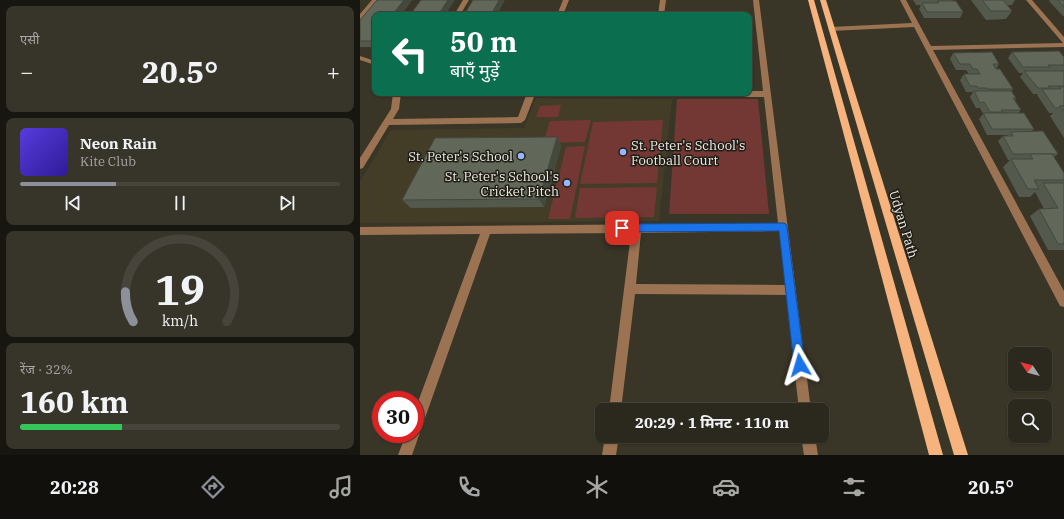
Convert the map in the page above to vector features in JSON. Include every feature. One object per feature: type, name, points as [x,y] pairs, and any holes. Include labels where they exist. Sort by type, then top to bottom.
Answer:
[{"type":"main road","points":[[811,0],[936,455]]},
{"type":"main road","name":"Udyan Path","points":[[823,0],[961,455]]},
{"type":"street","points":[[360,18],[375,0]]},
{"type":"street","points":[[459,12],[466,0]]},
{"type":"street","points":[[561,12],[566,0]]},
{"type":"street","points":[[661,12],[663,0]]},
{"type":"street","points":[[756,0],[766,94],[804,403]]},
{"type":"street","points":[[903,0],[1064,302]]},
{"type":"street","points":[[1029,0],[1064,41]]},
{"type":"street","points":[[831,29],[916,25]]},
{"type":"street","points":[[928,48],[1064,46]]},
{"type":"street","points":[[360,58],[372,62]]},
{"type":"street","points":[[752,94],[766,94]]},
{"type":"street","points":[[360,166],[395,109],[397,96]]},
{"type":"street","points":[[387,122],[521,120],[530,96]]},
{"type":"street","points":[[360,231],[783,227]]},
{"type":"street","points":[[616,403],[637,228]]},
{"type":"street","points":[[424,403],[487,229]]},
{"type":"street","points":[[630,289],[791,290]]},
{"type":"street","points":[[405,455],[410,443]]},
{"type":"street","points":[[609,455],[611,443]]},
{"type":"street","points":[[809,443],[811,455]]},
{"type":"shaded area","name":"St. Peter's School","points":[[536,98],[672,99],[659,221],[360,223],[360,182],[391,130],[524,128]]},
{"type":"shaded area","points":[[677,99],[758,99],[769,214],[669,214]]},
{"type":"shaded area","points":[[561,105],[558,117],[536,117],[540,106]]},
{"type":"shaded area","points":[[591,120],[585,142],[543,143],[550,121]]},
{"type":"shaded area","name":"St. Peter's School's Football Court","points":[[663,120],[657,183],[580,184],[593,122]]},
{"type":"shaded area","name":"St. Peter's School's Cricket Pitch","points":[[585,146],[570,219],[548,219],[566,147]]},
{"type":"shaded area","points":[[657,187],[654,217],[575,218],[580,188]]},
{"type":"building","points":[[377,0],[404,0],[394,12],[372,12],[372,41],[360,41],[360,20]]},
{"type":"building","points":[[421,0],[448,0],[440,12],[412,12]]},
{"type":"building","points":[[473,0],[499,0],[493,12],[466,12]]},
{"type":"building","points":[[982,0],[1003,0],[1012,11],[991,11]]},
{"type":"building","points":[[1058,0],[1064,0],[1064,7]]},
{"type":"building","points":[[937,1],[956,1],[963,12],[927,12],[922,3],[939,3]]},
{"type":"building","points":[[1059,51],[1064,57],[1064,65],[1048,65],[1050,67],[1023,67],[1012,52]]},
{"type":"building","points":[[992,52],[999,64],[993,64],[996,69],[1000,69],[1013,89],[988,89],[970,86],[964,74],[980,74],[977,69],[973,69],[970,64],[960,64],[953,53]]},
{"type":"building","points":[[1024,71],[1064,71],[1064,86],[1048,86],[1050,88],[1038,88]]},
{"type":"building","points":[[1059,87],[1064,87],[1064,106],[1055,108],[1042,89],[1061,89]]},
{"type":"building","points":[[974,91],[1011,91],[1016,98],[1013,98],[1021,110],[1001,110],[1003,112],[990,112],[984,102],[980,103]]},
{"type":"building","points":[[983,113],[1024,113],[1034,129],[992,129]]},
{"type":"building","points":[[1043,131],[1058,154],[1013,154],[1003,136],[1013,136],[1011,132]]},
{"type":"building","points":[[557,137],[539,199],[402,200],[435,138]]},
{"type":"building","points":[[1030,154],[1052,154],[1064,173],[1064,180],[1034,180],[1039,189],[1028,189],[1011,159],[1033,159]]},
{"type":"building","points":[[1043,183],[1064,183],[1064,244],[1058,244],[1039,209],[1058,208]]},
{"type":"place","name":"St. Peter's School's Football Court","points":[[623,152]]},
{"type":"place","name":"St. Peter's School","points":[[521,156]]},
{"type":"place","name":"St. Peter's School's Cricket Pitch","points":[[567,183]]},
{"type":"route","points":[[622,228],[783,227],[800,365]]}]
